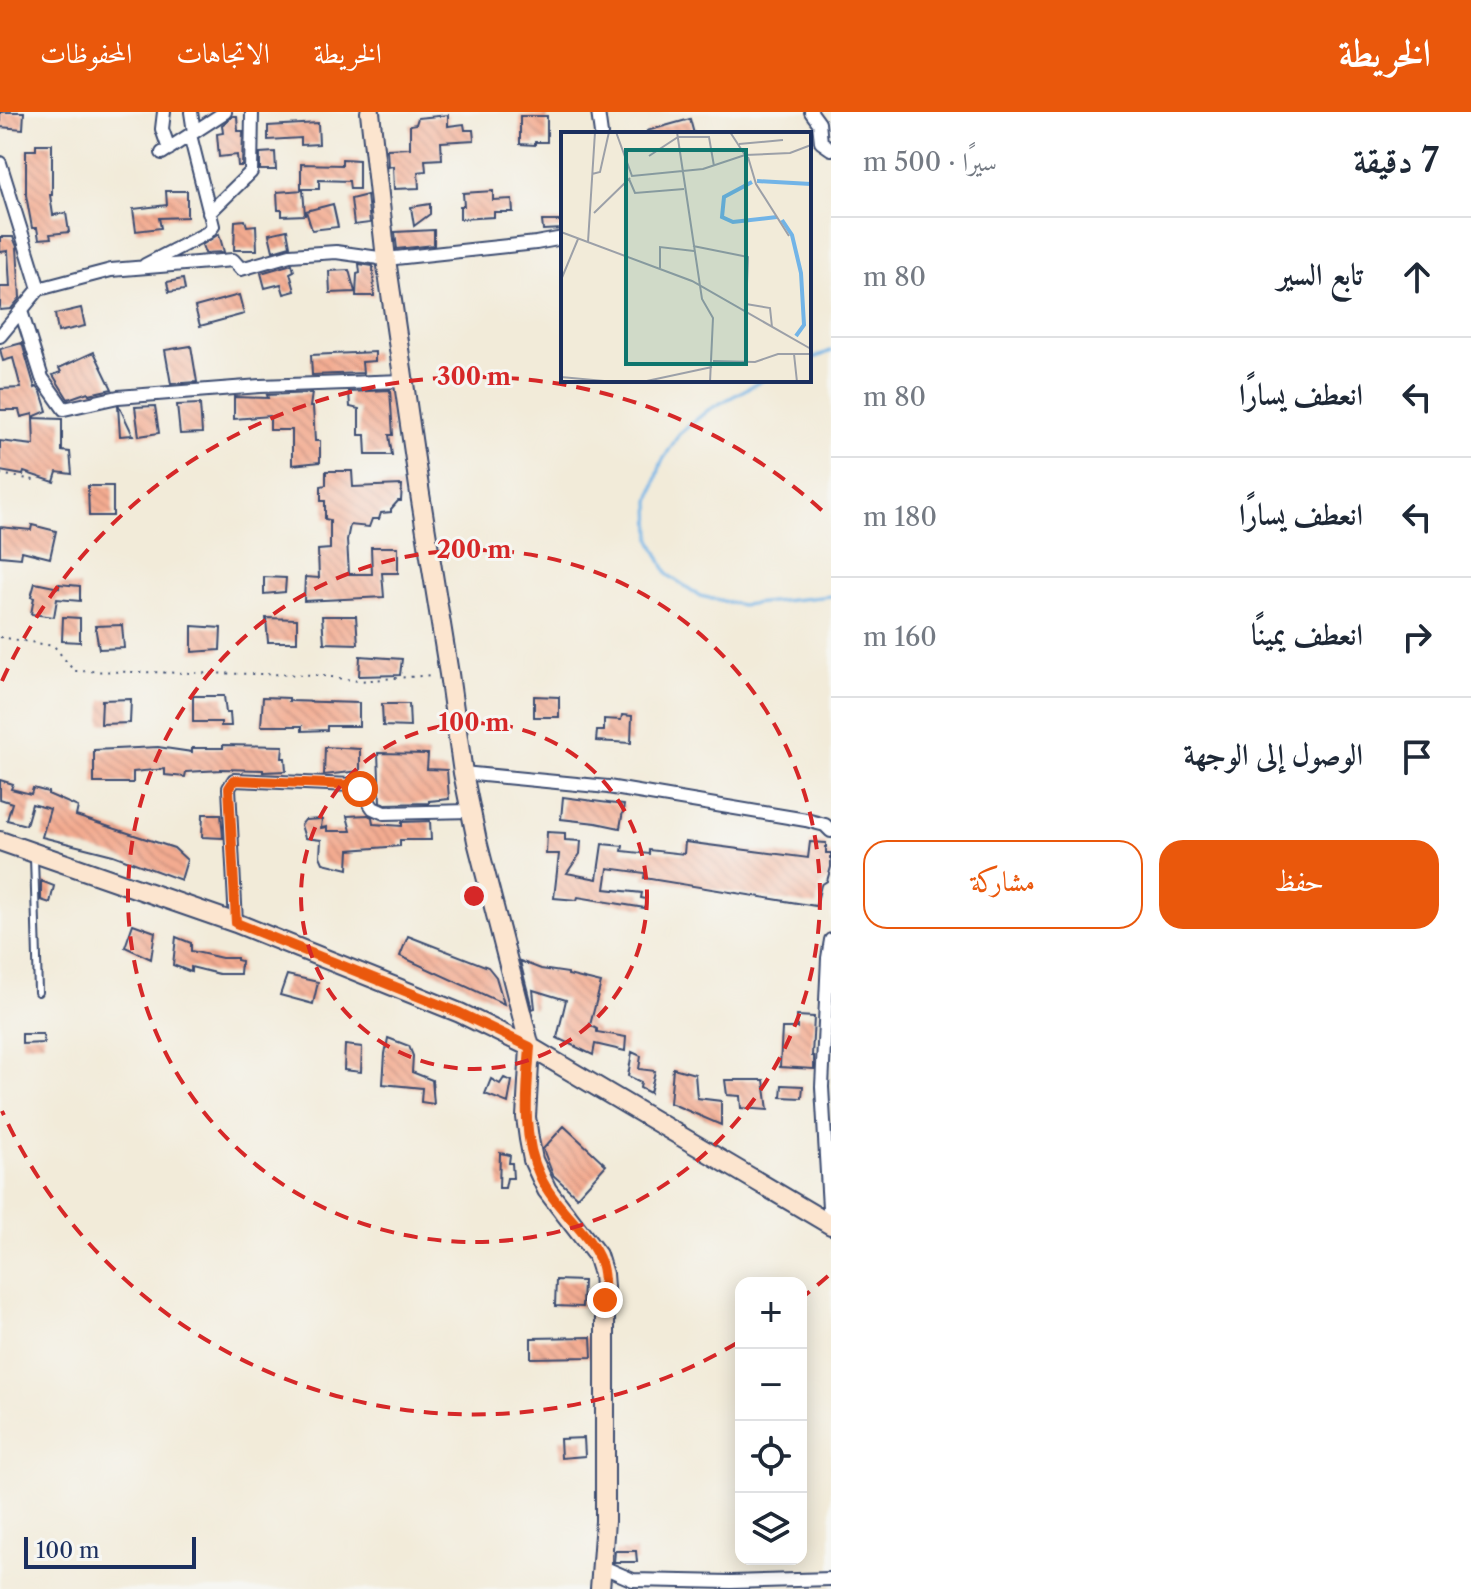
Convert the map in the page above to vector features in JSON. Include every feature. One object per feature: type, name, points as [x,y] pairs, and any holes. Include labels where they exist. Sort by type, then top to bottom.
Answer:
[{"type":"street","points":[[164,112],[162,129],[165,151],[225,112]]},
{"type":"street","points":[[141,267],[207,233],[213,226],[192,133],[191,112]]},
{"type":"street","points":[[209,213],[251,172],[252,112]]},
{"type":"street","points":[[370,112],[403,381],[463,773],[530,1047],[526,1117],[533,1160],[547,1190],[593,1248],[603,1274],[605,1521],[600,1589]]},
{"type":"street","points":[[598,112],[601,132]]},
{"type":"street","points":[[811,112],[819,123],[826,145]]},
{"type":"street","points":[[0,163],[39,289]]},
{"type":"street","points":[[0,336],[39,289],[111,270],[233,260],[241,269],[290,255],[336,252],[386,259],[561,238]]},
{"type":"street","points":[[21,311],[42,378],[64,409],[118,397],[260,386],[403,381]]},
{"type":"street","points":[[463,773],[608,787],[806,820],[825,825],[831,831]]},
{"type":"street","points":[[236,923],[229,788],[234,780],[352,785],[360,789],[373,808],[384,813],[471,811]]},
{"type":"street","points":[[0,841],[236,923],[460,1013],[530,1047],[830,1225]]},
{"type":"street","points":[[830,1225],[822,1087],[831,940]]},
{"type":"street","points":[[603,1567],[633,1580],[732,1586],[831,1579]]},
{"type":"lane","points":[[34,853],[38,992]]},
{"type":"path","points":[[0,474],[34,480]]},
{"type":"path","points":[[0,637],[54,646],[74,671],[317,675],[359,681],[449,674]]},
{"type":"building","points":[[0,112],[24,112],[23,129],[0,127]]},
{"type":"building","points":[[448,115],[448,126],[464,124],[465,130],[473,130],[474,140],[441,142],[442,159],[425,160],[426,171],[418,172],[419,188],[394,189],[393,166],[388,167],[387,149],[410,148],[410,125],[416,124],[418,118]]},
{"type":"building","points":[[237,116],[238,131],[243,131],[242,166],[238,166],[237,155],[219,157],[217,134],[223,133],[222,125]]},
{"type":"building","points":[[520,116],[547,116],[547,142],[520,144]]},
{"type":"building","points":[[690,119],[693,132],[647,132]]},
{"type":"building","points":[[318,123],[319,144],[301,145],[301,138],[268,140],[268,126]]},
{"type":"building","points":[[36,144],[52,144],[50,195],[53,215],[66,213],[69,232],[50,234],[51,238],[39,239],[37,228],[32,228],[26,195],[26,150],[36,150]]},
{"type":"building","points":[[275,152],[276,170],[260,170],[260,153]]},
{"type":"building","points":[[342,159],[359,160],[359,189],[350,189],[349,181],[319,180],[319,189],[301,189],[301,164],[342,165]]},
{"type":"building","points":[[303,190],[305,215],[282,216],[282,210],[278,210],[277,192]]},
{"type":"building","points":[[166,191],[187,191],[187,217],[159,218],[161,228],[136,231],[133,209],[167,205]]},
{"type":"building","points":[[493,191],[493,200],[512,199],[513,212],[494,212],[494,217],[460,219],[460,206],[464,206],[463,193]]},
{"type":"building","points":[[367,195],[370,223],[354,225],[351,199]]},
{"type":"building","points":[[333,204],[338,227],[312,230],[306,211]]},
{"type":"building","points":[[430,204],[430,214],[414,226],[411,207]]},
{"type":"building","points":[[245,220],[247,226],[256,225],[257,250],[234,250],[235,221]]},
{"type":"building","points":[[542,221],[561,221],[561,229],[543,230]]},
{"type":"building","points":[[287,230],[290,246],[273,251],[269,234]]},
{"type":"building","points":[[434,230],[434,245],[397,249],[395,232]]},
{"type":"building","points":[[219,234],[224,252],[205,253],[202,245]]},
{"type":"building","points":[[0,237],[13,237],[17,247],[20,298],[11,309],[0,310],[0,287],[10,287],[8,251],[0,252]]},
{"type":"building","points":[[292,264],[294,271],[290,273],[295,291],[284,294],[281,284],[265,288],[261,273]]},
{"type":"building","points":[[359,264],[373,266],[374,296],[356,296]]},
{"type":"building","points":[[349,270],[355,292],[330,293],[329,271]]},
{"type":"building","points":[[183,279],[185,290],[169,292],[167,282]]},
{"type":"building","points":[[239,295],[244,314],[200,326],[195,307]]},
{"type":"building","points":[[81,308],[85,326],[58,332],[55,314]]},
{"type":"building","points":[[22,343],[35,388],[41,392],[47,411],[33,417],[33,414],[21,417],[19,410],[0,410],[0,389],[21,388],[13,358],[3,361],[0,349]]},
{"type":"building","points":[[191,346],[197,382],[171,384],[165,350]]},
{"type":"building","points":[[94,352],[112,389],[68,399],[53,375],[61,372],[59,368]]},
{"type":"building","points":[[375,352],[375,361],[362,362],[363,373],[312,375],[311,355]]},
{"type":"building","points":[[390,390],[392,455],[366,455],[365,435],[359,435],[359,409],[350,407],[349,392]]},
{"type":"building","points":[[312,393],[310,407],[313,407],[315,441],[320,441],[320,462],[292,465],[292,430],[270,430],[270,416],[234,419],[234,397],[268,398],[267,395]]},
{"type":"building","points":[[200,404],[202,433],[180,434],[177,405]]},
{"type":"building","points":[[119,406],[133,435],[120,436]]},
{"type":"building","points":[[155,406],[159,433],[139,436],[135,407]]},
{"type":"building","points":[[33,418],[62,419],[62,451],[70,452],[72,474],[57,472],[54,482],[24,472],[23,475],[0,471],[0,441],[34,445]]},
{"type":"building","points":[[326,471],[352,471],[353,487],[402,485],[401,501],[391,512],[381,513],[379,519],[372,519],[369,527],[350,525],[347,540],[349,574],[372,574],[371,547],[398,547],[398,573],[382,573],[384,597],[304,601],[305,577],[319,578],[318,550],[330,549],[330,520],[325,519],[325,501],[321,501],[321,486],[326,485]]},
{"type":"building","points":[[88,486],[113,486],[113,516],[89,516]]},
{"type":"building","points":[[32,525],[56,531],[50,558],[22,551],[21,558],[0,556],[0,527],[31,530]]},
{"type":"building","points":[[264,577],[286,578],[285,592],[264,594]]},
{"type":"building","points":[[35,583],[59,588],[59,584],[80,586],[80,601],[57,599],[54,617],[31,614]]},
{"type":"building","points":[[322,616],[356,616],[358,644],[324,643]]},
{"type":"building","points":[[63,617],[80,618],[80,642],[62,641]]},
{"type":"building","points":[[266,618],[297,619],[297,642],[268,642]]},
{"type":"building","points":[[122,625],[124,648],[99,649],[95,626]]},
{"type":"building","points":[[192,626],[221,628],[220,650],[192,652]]},
{"type":"building","points":[[360,656],[402,659],[400,675],[359,676]]},
{"type":"building","points":[[193,696],[224,696],[231,726],[221,726],[221,722],[193,722]]},
{"type":"building","points":[[534,696],[559,697],[559,717],[534,717]]},
{"type":"building","points":[[263,697],[359,703],[359,726],[327,726],[327,730],[302,731],[302,726],[261,726]]},
{"type":"building","points":[[131,699],[130,723],[101,724],[102,700]]},
{"type":"building","points":[[382,704],[409,704],[410,727],[383,726]]},
{"type":"building","points":[[622,715],[632,716],[631,743],[596,741],[597,731],[604,731],[604,719],[621,720]]},
{"type":"building","points":[[223,745],[283,746],[282,758],[285,758],[286,771],[221,769],[186,772],[185,777],[165,775],[165,769],[133,772],[133,783],[94,783],[94,750],[158,747],[192,752],[192,748],[223,748]]},
{"type":"building","points":[[325,747],[360,749],[360,771],[324,775]]},
{"type":"building","points":[[378,753],[428,754],[427,769],[447,770],[449,799],[429,803],[380,802]]},
{"type":"building","points":[[0,780],[13,784],[11,789],[31,794],[33,788],[48,792],[78,807],[76,816],[174,848],[187,860],[181,880],[113,855],[42,837],[50,809],[32,804],[26,825],[7,820],[12,803],[0,799]]},
{"type":"building","points":[[563,797],[624,805],[620,828],[561,819]]},
{"type":"building","points":[[203,814],[221,814],[223,838],[202,837]]},
{"type":"building","points":[[347,816],[372,817],[373,824],[402,826],[402,822],[430,821],[431,840],[400,840],[400,846],[349,850],[348,869],[323,863],[321,840],[305,838],[301,825],[305,820],[322,819],[321,828],[327,827],[327,831],[351,831]]},
{"type":"building","points":[[547,832],[565,833],[565,840],[581,841],[580,854],[567,873],[597,879],[602,844],[623,846],[622,851],[684,854],[685,842],[808,858],[810,842],[826,843],[826,853],[831,853],[831,867],[827,881],[821,885],[816,906],[644,878],[645,873],[608,868],[605,889],[642,893],[641,898],[646,899],[645,908],[578,897],[577,900],[554,898],[559,854],[546,854]]},
{"type":"building","points":[[41,881],[54,886],[50,903],[41,900]]},
{"type":"building","points":[[133,924],[155,932],[151,959],[125,947]]},
{"type":"building","points":[[408,936],[488,967],[496,977],[504,1004],[400,956]]},
{"type":"building","points":[[176,937],[191,943],[191,951],[237,958],[241,961],[240,974],[219,974],[191,967],[191,972],[173,965]]},
{"type":"building","points":[[520,961],[601,983],[590,1025],[597,1032],[626,1037],[625,1051],[595,1044],[593,1055],[557,1038],[566,1000],[533,990],[535,1008],[532,1009]]},
{"type":"building","points":[[287,975],[318,982],[313,1004],[280,995]]},
{"type":"building","points":[[797,1016],[814,1017],[814,1069],[780,1067],[782,1028],[797,1028]]},
{"type":"building","points":[[22,1034],[43,1034],[44,1043],[22,1044]]},
{"type":"building","points":[[388,1038],[409,1046],[413,1056],[412,1072],[432,1080],[434,1104],[421,1102],[422,1088],[383,1084]]},
{"type":"building","points":[[345,1045],[362,1047],[361,1072],[344,1070]]},
{"type":"building","points":[[632,1052],[641,1056],[639,1069],[655,1071],[650,1093],[640,1088],[641,1082],[628,1076]]},
{"type":"building","points":[[673,1068],[695,1074],[697,1098],[721,1101],[721,1125],[670,1103]]},
{"type":"building","points":[[504,1078],[512,1081],[508,1103],[485,1094],[491,1079],[500,1084]]},
{"type":"building","points":[[725,1080],[764,1080],[768,1110],[741,1108],[740,1096],[727,1095]]},
{"type":"building","points":[[782,1085],[803,1086],[802,1098],[781,1097]]},
{"type":"building","points":[[564,1126],[606,1165],[577,1197],[553,1175],[543,1149]]},
{"type":"building","points":[[500,1153],[510,1155],[509,1163],[512,1163],[513,1178],[507,1178],[505,1188],[499,1188]]},
{"type":"building","points":[[556,1280],[583,1281],[582,1307],[555,1306]]},
{"type":"building","points":[[591,1337],[592,1357],[531,1358],[531,1338]]},
{"type":"building","points":[[584,1438],[585,1456],[561,1458],[560,1439]]},
{"type":"building","points":[[615,1551],[636,1551],[637,1562],[614,1562]]},
{"type":"waterway","points":[[811,359],[831,351]]},
{"type":"waterway","points":[[759,382],[708,410],[679,434],[661,463],[650,501],[651,540],[668,575],[700,596],[741,605],[831,596]]},
{"type":"route","points":[[360,789],[352,785],[234,780],[230,783],[236,923],[460,1013],[530,1047],[526,1117],[533,1160],[547,1190],[597,1255],[603,1274],[605,1300]]}]
